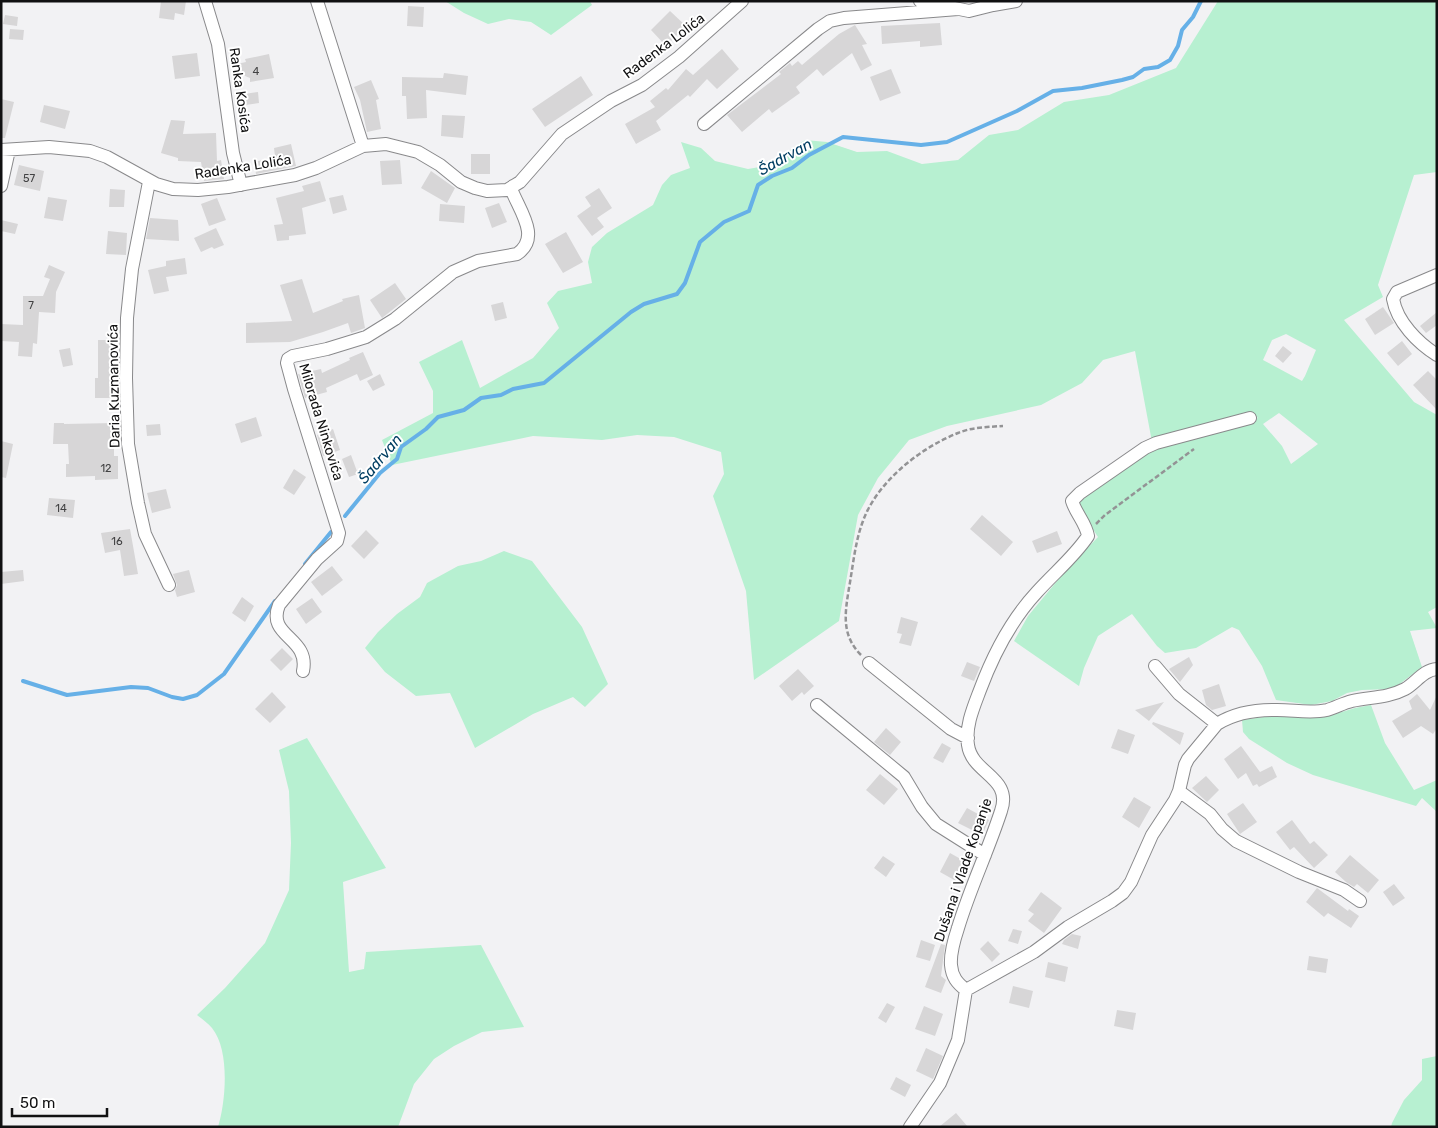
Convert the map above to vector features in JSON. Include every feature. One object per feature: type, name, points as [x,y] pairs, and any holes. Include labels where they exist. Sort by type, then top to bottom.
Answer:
[{"type":"street","name":"Ranka Kosića","points":[[205,1],[218,44],[233,153],[241,184]]},
{"type":"street","points":[[317,1],[363,146]]},
{"type":"street","name":"Radenka Lolića","points":[[5,150],[49,147],[90,151],[107,157],[149,182],[181,190],[214,188],[295,175],[363,146],[386,144],[418,152],[440,165],[461,182],[482,190],[507,190],[520,182],[562,134],[611,101],[642,85],[679,57],[742,1]]},
{"type":"street","points":[[920,1],[969,11],[994,4],[1016,1]]},
{"type":"street","points":[[704,124],[830,21],[862,16],[958,9]]},
{"type":"street","points":[[1,186],[5,150]]},
{"type":"street","name":"Daria Kuzmanovića","points":[[149,182],[132,269],[127,318],[128,444],[145,534],[168,585]]},
{"type":"street","name":"Milorada Ninkovića","points":[[303,671],[305,662],[303,654],[299,646],[279,627],[276,612],[279,605],[317,560],[337,541],[339,533],[294,389],[287,363],[288,359],[292,356],[366,338],[396,319],[453,272],[478,261],[521,252],[528,241],[529,232],[512,191],[513,186]]},
{"type":"street","points":[[1437,275],[1397,292],[1393,299],[1394,306],[1413,335],[1425,347],[1437,355]]},
{"type":"street","points":[[1087,530],[1072,501],[1080,493],[1144,448],[1156,443],[1250,418]]},
{"type":"street","name":"Dušana i Vlade Kopanje","points":[[966,990],[956,981],[951,967],[951,955],[964,907],[1003,807],[1004,794],[994,779],[975,762],[968,745],[971,715],[981,688],[1016,619],[1037,592],[1088,536],[1087,530]]},
{"type":"street","points":[[869,663],[951,729],[968,738]]},
{"type":"street","points":[[1155,666],[1179,694],[1217,724]]},
{"type":"street","points":[[910,1127],[940,1083],[958,1040],[966,990],[1034,952],[1068,927],[1112,902],[1123,893],[1131,882],[1152,835],[1179,791],[1180,779],[1188,759],[1217,724],[1226,719],[1257,711],[1316,712],[1355,700],[1382,697],[1404,689],[1427,672],[1437,669]]},
{"type":"street","points":[[818,705],[904,777],[922,807],[936,824],[985,856]]},
{"type":"street","points":[[1179,791],[1210,814],[1222,829],[1236,841],[1299,872],[1344,890],[1360,901]]},
{"type":"path","points":[[869,663],[854,648],[847,635],[845,617],[855,553],[863,521],[872,501],[888,481],[921,452],[958,433],[978,428],[1003,426]]},
{"type":"path","points":[[1087,530],[1194,449]]},
{"type":"green space","points":[[445,1],[590,1],[592,5],[551,35],[531,22],[509,19],[488,24],[464,13]]},
{"type":"green space","points":[[1218,1],[1437,1],[1437,172],[1414,175],[1378,285],[1383,297],[1344,320],[1414,402],[1437,415],[1437,607],[1428,612],[1437,628],[1410,631],[1422,667],[1397,686],[1390,689],[1362,690],[1347,693],[1332,701],[1311,705],[1276,700],[1262,666],[1239,630],[1232,627],[1196,648],[1165,653],[1157,646],[1132,614],[1098,636],[1084,668],[1079,686],[1014,641],[1028,616],[1067,569],[1098,537],[1077,505],[1083,495],[1146,451],[1258,418],[1250,412],[1152,442],[1135,351],[1103,360],[1082,383],[1041,405],[947,426],[909,440],[878,478],[858,515],[839,621],[754,680],[746,591],[713,496],[724,474],[721,452],[674,437],[637,435],[602,440],[533,436],[392,465],[382,440],[433,413],[433,391],[419,362],[462,340],[480,388],[533,358],[559,328],[547,303],[558,291],[592,283],[588,262],[592,247],[607,233],[653,205],[662,185],[671,175],[690,168],[681,142],[701,148],[715,161],[748,169],[766,166],[805,140],[827,142],[857,152],[887,151],[922,164],[958,160],[989,135],[1018,130],[1064,102],[1109,95],[1176,68]],"holes":[[[1286,334],[1316,350],[1302,381],[1263,360],[1272,340]],[[1279,413],[1318,444],[1291,464],[1282,446],[1263,424]]]},
{"type":"green space","points":[[504,551],[532,561],[582,627],[608,684],[585,707],[573,697],[533,714],[475,748],[450,693],[416,696],[385,672],[365,648],[397,614],[420,597],[427,583],[458,566],[481,561]]},
{"type":"green space","points":[[1371,705],[1385,743],[1414,790],[1437,780],[1437,812],[1422,798],[1416,806],[1313,775],[1287,763],[1249,739],[1243,732],[1242,720],[1271,716],[1325,717]]},
{"type":"green space","points":[[307,738],[386,868],[343,882],[349,972],[364,969],[366,952],[481,945],[524,1027],[482,1032],[454,1046],[434,1059],[414,1084],[398,1127],[218,1127],[223,1104],[225,1076],[222,1049],[212,1028],[197,1015],[225,988],[265,943],[289,890],[291,843],[289,791],[279,750]]},
{"type":"green space","points":[[1437,1056],[1437,1127],[1391,1127],[1404,1100],[1422,1080],[1422,1059]]},
{"type":"building","points":[[161,1],[186,1],[184,15],[175,13],[174,20],[159,18]]},
{"type":"building","points":[[408,6],[424,7],[423,27],[407,26]]},
{"type":"building","points":[[670,11],[686,26],[666,46],[651,30]]},
{"type":"building","points":[[5,15],[18,17],[17,26],[3,24]]},
{"type":"building","points":[[940,23],[942,45],[920,47],[920,41],[882,44],[881,26]]},
{"type":"building","points":[[855,25],[867,44],[862,45],[872,65],[861,71],[852,53],[823,76],[817,69],[796,87],[800,93],[772,113],[769,109],[742,132],[727,115],[781,74],[779,72],[790,63],[792,66],[798,61],[802,65],[839,34]]},
{"type":"building","points":[[10,29],[24,30],[23,40],[9,39]]},
{"type":"building","points":[[722,49],[739,69],[717,89],[707,79],[690,97],[688,95],[656,121],[661,130],[636,144],[625,124],[655,107],[650,101],[666,88],[668,90],[686,69],[693,75]]},
{"type":"building","points":[[197,53],[200,76],[175,79],[172,56]]},
{"type":"building","points":[[269,54],[274,78],[250,82],[250,78],[240,74],[237,64],[246,62],[245,59]]},
{"type":"building","points":[[891,69],[901,93],[880,101],[870,77]]},
{"type":"building","points":[[444,73],[468,76],[466,95],[426,90],[427,118],[407,119],[406,96],[402,96],[402,77],[443,78]]},
{"type":"building","points":[[581,76],[593,95],[545,127],[532,109]]},
{"type":"building","points":[[371,80],[379,99],[376,100],[381,129],[367,132],[360,100],[354,87]]},
{"type":"building","points":[[258,92],[259,103],[239,106],[237,95]]},
{"type":"building","points":[[1,99],[14,102],[5,138],[1,138]]},
{"type":"building","points":[[44,105],[70,111],[65,129],[40,122]]},
{"type":"building","points":[[442,115],[465,116],[463,138],[441,136]]},
{"type":"building","points":[[171,120],[185,121],[183,134],[216,133],[217,161],[221,160],[224,179],[204,181],[201,162],[178,161],[178,158],[161,153]]},
{"type":"building","points":[[291,144],[296,166],[256,174],[254,162],[272,158],[275,156],[274,148]]},
{"type":"building","points":[[471,154],[490,154],[490,174],[471,174]]},
{"type":"building","points":[[400,160],[402,184],[382,185],[380,161]]},
{"type":"building","points":[[19,165],[44,171],[40,191],[14,185]]},
{"type":"building","points":[[431,171],[455,188],[447,203],[421,188]]},
{"type":"building","points":[[320,181],[326,201],[302,208],[306,234],[289,236],[289,240],[277,241],[274,225],[283,224],[276,198],[304,191],[302,186]]},
{"type":"building","points":[[599,188],[612,208],[597,218],[604,227],[592,236],[577,216],[591,206],[585,197]]},
{"type":"building","points":[[110,189],[125,190],[124,207],[109,207]]},
{"type":"building","points":[[343,195],[347,210],[333,214],[329,198]]},
{"type":"building","points":[[48,197],[67,200],[63,221],[44,218]]},
{"type":"building","points":[[217,198],[226,220],[209,226],[201,204]]},
{"type":"building","points":[[499,203],[507,222],[492,228],[485,208]]},
{"type":"building","points":[[440,204],[465,206],[464,223],[439,221]]},
{"type":"building","points":[[150,218],[178,220],[179,241],[146,239]]},
{"type":"building","points":[[1,220],[18,224],[15,234],[1,231]]},
{"type":"building","points":[[216,228],[224,245],[214,249],[212,247],[201,252],[194,238]]},
{"type":"building","points":[[108,231],[127,233],[126,255],[106,254]]},
{"type":"building","points":[[566,232],[583,262],[563,273],[545,244]]},
{"type":"building","points":[[185,258],[187,274],[166,277],[169,291],[154,294],[148,270],[166,266],[166,261]]},
{"type":"building","points":[[49,265],[65,272],[56,292],[55,313],[39,312],[37,344],[33,343],[32,357],[18,356],[19,342],[1,341],[1,324],[23,325],[23,296],[43,296],[50,279],[44,277]]},
{"type":"building","points":[[302,279],[313,313],[343,301],[342,299],[359,295],[365,328],[351,333],[348,323],[290,342],[246,343],[246,323],[292,321],[280,285]]},
{"type":"building","points":[[395,283],[406,299],[382,318],[370,300]]},
{"type":"building","points":[[503,302],[507,318],[495,321],[491,305]]},
{"type":"building","points":[[1383,307],[1394,323],[1375,335],[1365,319]]},
{"type":"building","points":[[1437,312],[1437,325],[1426,333],[1420,326]]},
{"type":"building","points":[[98,340],[112,340],[112,346],[118,346],[118,365],[116,365],[117,398],[95,398],[95,378],[98,378]]},
{"type":"building","points":[[1402,341],[1412,354],[1398,366],[1387,353]]},
{"type":"building","points":[[1283,346],[1292,353],[1283,363],[1275,356]]},
{"type":"building","points":[[70,348],[73,365],[63,367],[59,350]]},
{"type":"building","points":[[363,352],[373,375],[360,381],[357,374],[326,388],[327,392],[305,398],[298,374],[321,369],[322,373]]},
{"type":"building","points":[[1428,371],[1437,380],[1437,410],[1413,385]]},
{"type":"building","points":[[380,374],[385,385],[373,391],[367,381]]},
{"type":"building","points":[[256,417],[262,436],[241,443],[235,424]]},
{"type":"building","points":[[54,423],[114,423],[114,456],[118,456],[118,479],[95,480],[95,476],[66,477],[66,464],[69,464],[68,444],[53,444]]},
{"type":"building","points":[[160,424],[161,435],[147,436],[146,425]]},
{"type":"building","points":[[333,429],[340,450],[323,456],[317,435]]},
{"type":"building","points":[[1,441],[13,444],[6,478],[1,477]]},
{"type":"building","points":[[351,455],[358,474],[349,477],[342,459]]},
{"type":"building","points":[[294,469],[306,477],[294,495],[283,488]]},
{"type":"building","points":[[166,489],[171,508],[152,513],[147,493]]},
{"type":"building","points":[[49,498],[75,500],[73,518],[47,515]]},
{"type":"building","points":[[982,515],[1013,542],[1001,556],[970,529]]},
{"type":"building","points":[[130,529],[138,574],[124,576],[120,550],[105,553],[101,533]]},
{"type":"building","points":[[366,530],[379,543],[364,559],[351,546]]},
{"type":"building","points":[[1057,531],[1062,544],[1037,553],[1032,541]]},
{"type":"building","points":[[332,566],[343,580],[322,596],[311,582]]},
{"type":"building","points":[[23,570],[24,581],[1,584],[1,572]]},
{"type":"building","points":[[189,570],[195,592],[177,597],[175,590],[177,585],[173,574]]},
{"type":"building","points":[[242,597],[254,606],[245,622],[232,613]]},
{"type":"building","points":[[312,598],[322,612],[306,624],[296,609]]},
{"type":"building","points":[[901,617],[918,622],[911,646],[899,643],[902,634],[897,633]]},
{"type":"building","points":[[282,648],[293,659],[281,671],[270,660]]},
{"type":"building","points":[[1189,657],[1193,665],[1180,682],[1169,669]]},
{"type":"building","points":[[967,662],[980,667],[974,681],[961,676]]},
{"type":"building","points":[[798,669],[814,686],[804,695],[802,692],[792,701],[779,686]]},
{"type":"building","points":[[1219,684],[1226,706],[1212,710],[1206,705],[1202,690]]},
{"type":"building","points":[[272,692],[286,707],[270,723],[255,709]]},
{"type":"building","points":[[1417,694],[1430,710],[1437,695],[1437,728],[1433,734],[1421,726],[1403,738],[1392,721],[1412,709],[1409,701]]},
{"type":"building","points":[[1164,702],[1149,721],[1135,710]]},
{"type":"building","points":[[1153,722],[1184,733],[1180,745],[1152,724]]},
{"type":"building","points":[[886,728],[901,742],[890,755],[874,742]]},
{"type":"building","points":[[1118,729],[1135,735],[1128,754],[1111,748]]},
{"type":"building","points":[[942,743],[951,748],[943,763],[933,758]]},
{"type":"building","points":[[1241,746],[1260,772],[1272,766],[1277,777],[1259,787],[1257,784],[1253,786],[1246,773],[1238,779],[1224,759]]},
{"type":"building","points":[[880,774],[898,789],[884,805],[866,790]]},
{"type":"building","points":[[1206,776],[1219,790],[1207,802],[1192,788]]},
{"type":"building","points":[[1134,797],[1151,807],[1139,828],[1122,817]]},
{"type":"building","points":[[1243,803],[1257,822],[1240,834],[1227,814]]},
{"type":"building","points":[[967,808],[989,820],[982,835],[958,823]]},
{"type":"building","points":[[1292,820],[1310,844],[1314,841],[1328,855],[1314,868],[1294,847],[1290,850],[1276,832]]},
{"type":"building","points":[[950,853],[966,862],[956,881],[940,872]]},
{"type":"building","points":[[1350,855],[1379,880],[1368,893],[1357,884],[1354,887],[1346,882],[1335,872]]},
{"type":"building","points":[[883,856],[895,864],[886,877],[874,868]]},
{"type":"building","points":[[1394,884],[1405,898],[1393,906],[1383,892]]},
{"type":"building","points":[[1317,888],[1348,911],[1349,909],[1359,916],[1351,928],[1328,913],[1324,917],[1306,902]]},
{"type":"building","points":[[1041,892],[1062,908],[1044,933],[1028,921],[1034,914],[1028,910]]},
{"type":"building","points":[[1013,929],[1022,931],[1018,944],[1008,941]]},
{"type":"building","points":[[1072,934],[1081,936],[1078,949],[1062,944]]},
{"type":"building","points":[[921,940],[935,945],[930,961],[916,957]]},
{"type":"building","points":[[988,941],[1000,954],[992,962],[980,949]]},
{"type":"building","points":[[941,944],[945,945],[941,976],[946,980],[941,993],[925,987]]},
{"type":"building","points":[[1309,956],[1328,959],[1326,973],[1307,970]]},
{"type":"building","points":[[1048,962],[1068,967],[1065,982],[1045,977]]},
{"type":"building","points":[[1013,986],[1033,991],[1029,1008],[1009,1003]]},
{"type":"building","points":[[887,1003],[895,1007],[886,1023],[878,1018]]},
{"type":"building","points":[[924,1006],[943,1014],[935,1036],[915,1029]]},
{"type":"building","points":[[1117,1010],[1136,1013],[1133,1030],[1114,1026]]},
{"type":"building","points":[[926,1048],[943,1056],[933,1079],[916,1071]]},
{"type":"building","points":[[896,1077],[911,1085],[905,1097],[890,1089]]},
{"type":"building","points":[[956,1113],[968,1127],[939,1127]]},
{"type":"waterway","name":"Šadrvan","points":[[345,516],[380,473],[397,459],[401,447],[426,429],[438,417],[464,410],[481,398],[501,395],[513,389],[544,383],[631,312],[644,304],[677,294],[685,283],[700,242],[724,222],[749,211],[758,185],[772,176],[792,168],[809,155],[843,137],[921,145],[947,142],[1017,111],[1053,91],[1082,88],[1122,80],[1133,77],[1144,69],[1158,67],[1170,60],[1178,46],[1182,30],[1193,17],[1201,1]]},
{"type":"waterway","points":[[305,564],[331,532]]},
{"type":"waterway","points":[[23,681],[67,695],[131,687],[148,688],[183,699],[197,695],[224,674],[275,601]]}]
